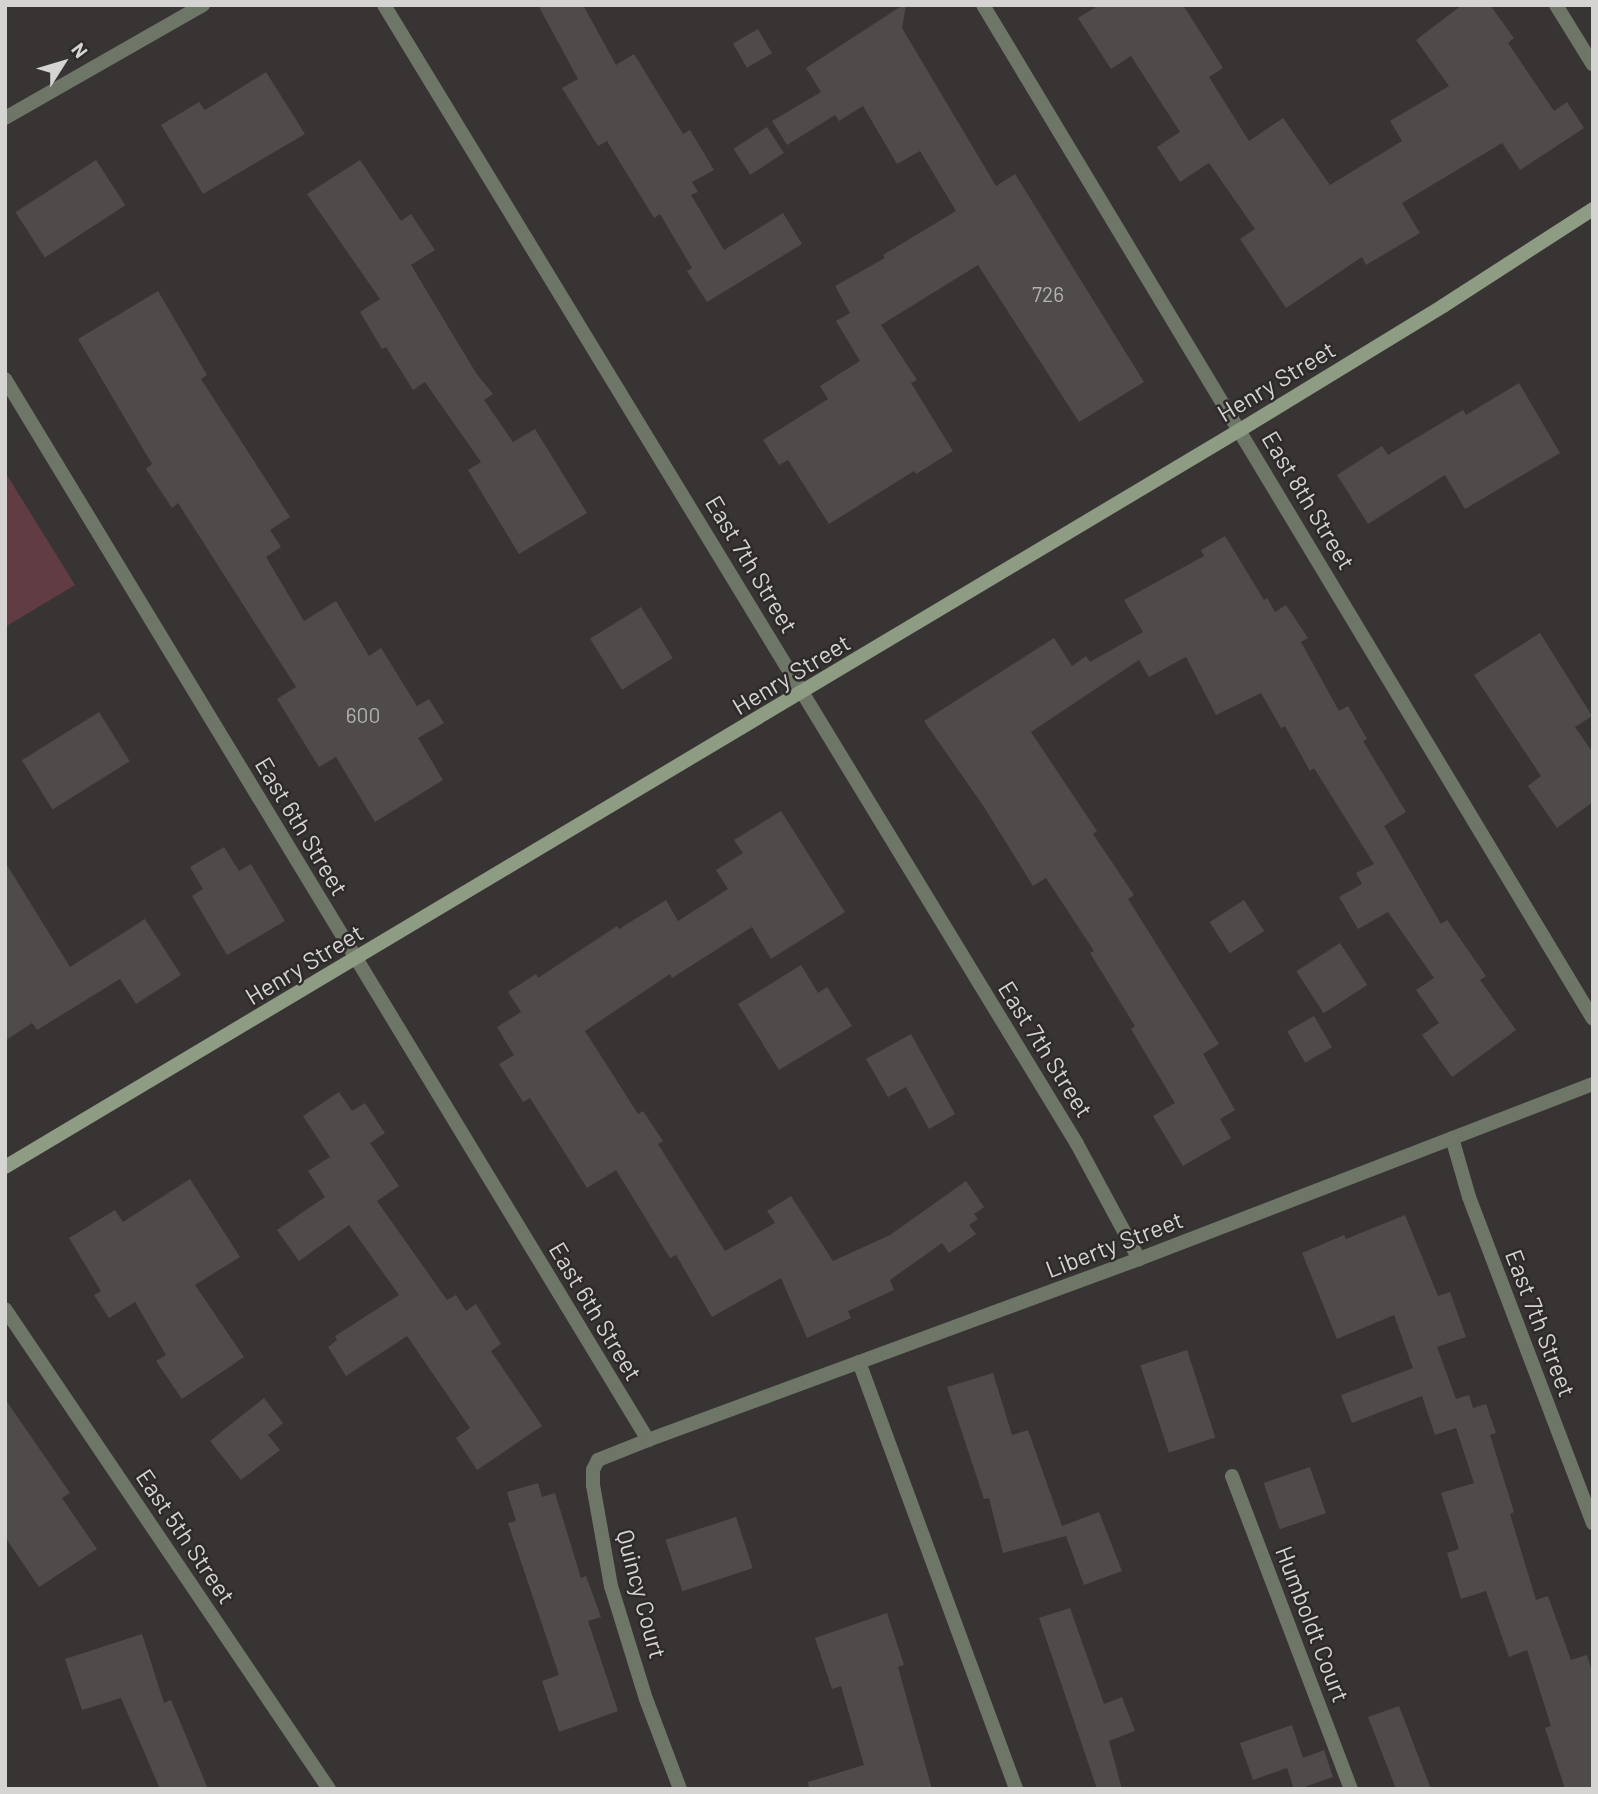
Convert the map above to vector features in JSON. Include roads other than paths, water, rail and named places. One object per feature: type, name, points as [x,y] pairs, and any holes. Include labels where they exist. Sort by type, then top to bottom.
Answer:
[{"type":"street","points":[[5,118],[203,5]]},
{"type":"street","name":"East 7th Street","points":[[384,5],[1077,1144],[1139,1259]]},
{"type":"street","name":"East 8th Street","points":[[983,5],[1593,1019]]},
{"type":"street","points":[[1556,5],[1593,65]]},
{"type":"street","name":"Henry Street","points":[[5,1167],[356,960],[1240,430],[1443,306],[1593,209]]},
{"type":"street","name":"East 6th Street","points":[[5,379],[648,1440]]},
{"type":"street","name":"Liberty Street","points":[[648,1440],[1139,1259],[1593,1084]]},
{"type":"street","name":"East 7th Street","points":[[1452,1138],[1469,1197],[1593,1523]]},
{"type":"street","name":"East 5th Street","points":[[5,1309],[329,1789]]},
{"type":"street","points":[[859,1362],[1016,1789]]},
{"type":"street","name":"Quincy Court","points":[[648,1440],[598,1460],[593,1470],[593,1485],[611,1586],[646,1699],[680,1789]]},
{"type":"street","name":"Humboldt Court","points":[[1232,1476],[1351,1789]]}]
